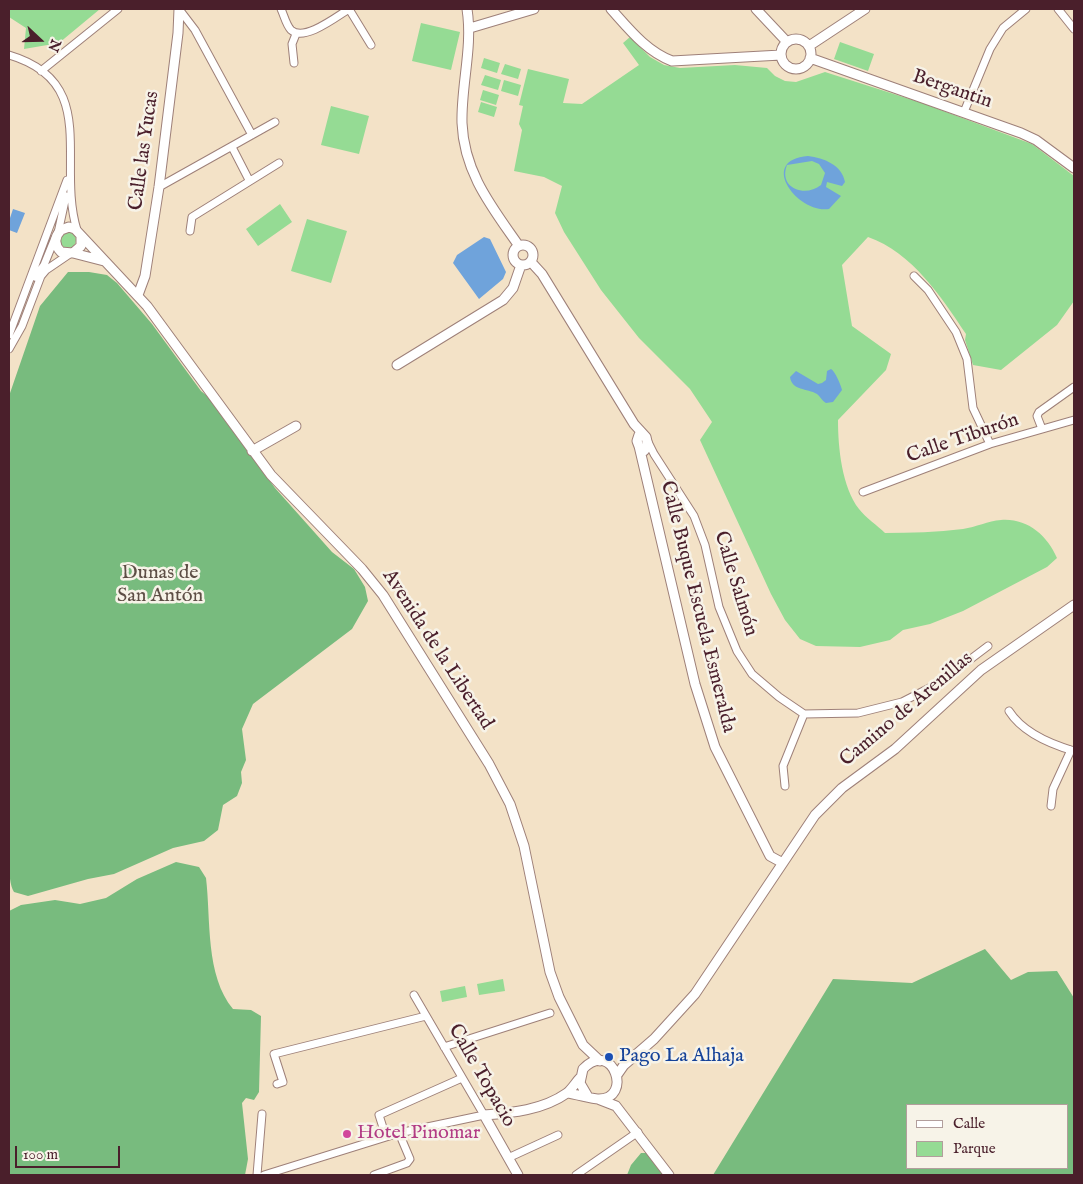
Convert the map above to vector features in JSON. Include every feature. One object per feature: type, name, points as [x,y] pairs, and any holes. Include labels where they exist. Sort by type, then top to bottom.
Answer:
[{"type":"street","points":[[41,71],[118,9]]},
{"type":"street","points":[[179,9],[195,30],[252,135]]},
{"type":"street","name":"Calle las Yucas","points":[[138,296],[146,268],[159,187],[178,33],[179,9]]},
{"type":"street","points":[[281,9],[289,28],[296,34],[307,34],[349,9],[371,45]]},
{"type":"street","points":[[467,9],[470,28],[462,123],[466,151],[473,175],[519,246]]},
{"type":"street","points":[[470,28],[534,9]]},
{"type":"street","points":[[611,9],[642,43],[658,56],[672,61],[781,54]]},
{"type":"street","points":[[756,9],[787,42]]},
{"type":"street","points":[[809,46],[865,9]]},
{"type":"street","points":[[964,112],[990,49],[1003,28],[1026,9]]},
{"type":"street","points":[[1058,9],[1074,29]]},
{"type":"street","points":[[294,63],[292,44],[296,34]]},
{"type":"street","points":[[801,40],[809,46],[810,58],[801,68],[792,68],[784,63],[781,54],[787,42],[801,40]]},
{"type":"street","points":[[9,55],[26,60],[51,78],[64,96],[68,106],[71,211],[79,233],[81,246],[46,270],[41,276],[22,326],[9,349]]},
{"type":"street","name":"Bergantin","points":[[810,58],[964,112],[1036,140],[1074,168]]},
{"type":"street","points":[[159,187],[275,122]]},
{"type":"street","points":[[232,147],[249,180]]},
{"type":"street","points":[[190,230],[192,217],[279,163]]},
{"type":"street","points":[[9,335],[69,175]]},
{"type":"street","points":[[28,288],[44,265],[57,236],[66,205],[66,186]]},
{"type":"street","points":[[79,233],[64,228],[57,236],[58,248],[61,252],[104,260]]},
{"type":"street","name":"Avenida de la Libertad","points":[[79,233],[138,296],[252,451],[284,490],[362,569],[383,595],[490,764],[510,804],[524,846],[550,972],[559,997],[583,1045],[600,1061]]},
{"type":"street","points":[[526,245],[532,249],[534,256],[531,262],[521,265],[515,261],[513,255],[519,246],[526,245]]},
{"type":"street","name":"Calle Buque Escuela Esmeralda","points":[[531,262],[542,274],[634,424],[642,444],[643,461],[695,684],[715,747],[770,856],[782,862]]},
{"type":"street","points":[[397,364],[503,300],[513,288],[521,265]]},
{"type":"street","points":[[914,276],[928,290],[956,332],[967,358],[973,408],[990,444]]},
{"type":"street","points":[[1042,429],[1037,416],[1039,412],[1074,387]]},
{"type":"street","name":"Calle Tiburón","points":[[863,492],[990,444],[1074,421]]},
{"type":"street","points":[[252,451],[296,426]]},
{"type":"street","points":[[642,444],[654,454]]},
{"type":"street","name":"Calle Salmón","points":[[642,444],[654,454],[694,516],[705,545],[720,606],[738,651],[752,674],[779,697],[804,714]]},
{"type":"street","name":"Camino de Arenillas","points":[[615,1071],[654,1039],[695,994],[815,815],[842,788],[895,749],[981,670],[1074,605]]},
{"type":"street","points":[[785,786],[783,766],[804,714],[858,713],[902,702],[939,684],[988,646]]},
{"type":"street","points":[[1009,711],[1018,724],[1059,747],[1072,750],[1053,790],[1051,806]]},
{"type":"street","name":"Calle Topacio","points":[[414,995],[518,1175]]},
{"type":"street","points":[[444,1047],[550,1013]]},
{"type":"street","points":[[277,1084],[283,1082],[274,1054],[426,1016]]},
{"type":"street","name":"Avenida de la Libertad","points":[[581,1073],[583,1045]]},
{"type":"street","points":[[264,1175],[399,1133],[484,1115],[519,1112],[567,1092],[581,1073],[593,1062],[600,1061],[615,1071],[616,1106]]},
{"type":"street","points":[[581,1073],[581,1088],[587,1095]]},
{"type":"street","points":[[386,1137],[379,1115],[462,1078]]},
{"type":"street","points":[[598,1099],[608,1096],[616,1089]]},
{"type":"street","points":[[567,1092],[587,1095],[616,1106],[638,1132],[669,1175]]},
{"type":"street","points":[[257,1175],[262,1114]]},
{"type":"street","points":[[576,1175],[638,1132]]},
{"type":"street","points":[[374,1175],[407,1164],[410,1158],[399,1133]]},
{"type":"street","points":[[508,1158],[558,1135]]},
{"type":"green space","points":[[9,9],[100,9],[59,43],[24,49],[26,28],[9,17]]},
{"type":"green space","points":[[421,23],[460,32],[451,70],[412,61]]},
{"type":"green space","points":[[630,37],[650,57],[664,65],[680,68],[735,65],[767,68],[775,76],[785,81],[796,82],[825,72],[922,103],[1032,144],[1074,176],[1074,301],[1057,325],[1001,370],[973,365],[965,340],[966,334],[936,291],[898,253],[868,237],[842,265],[852,326],[891,354],[886,370],[838,420],[842,467],[853,500],[859,509],[885,533],[963,529],[1001,520],[1019,522],[1028,525],[1042,535],[1053,550],[1057,558],[1047,567],[963,611],[930,624],[903,630],[890,640],[860,647],[816,646],[800,639],[785,620],[771,594],[700,440],[712,422],[690,389],[639,338],[601,290],[564,232],[555,213],[562,186],[544,177],[514,171],[522,130],[519,124],[523,106],[519,105],[528,69],[569,79],[563,103],[582,104],[639,65],[623,43]]},
{"type":"green space","points":[[840,42],[874,54],[868,71],[834,59]]},
{"type":"green space","points":[[484,58],[500,63],[497,73],[481,68]]},
{"type":"green space","points":[[505,64],[521,69],[518,79],[501,74]]},
{"type":"green space","points":[[485,75],[501,80],[498,90],[481,85]]},
{"type":"green space","points":[[504,80],[521,85],[518,96],[501,91]]},
{"type":"green space","points":[[483,90],[499,95],[496,105],[480,100]]},
{"type":"green space","points":[[481,102],[497,107],[494,117],[478,112]]},
{"type":"green space","points":[[331,106],[369,116],[359,154],[321,145]]},
{"type":"green space","points":[[280,204],[292,222],[258,246],[246,229]]},
{"type":"green space","points":[[307,219],[347,231],[331,283],[291,271]]},
{"type":"green space","points":[[65,232],[71,232],[76,237],[74,246],[65,248],[60,243],[60,237]]},
{"type":"green space","name":"Dunas de San Antón","points":[[68,272],[89,272],[107,275],[117,283],[152,324],[201,391],[212,400],[275,488],[332,552],[354,569],[365,587],[368,601],[352,629],[253,704],[242,729],[246,760],[241,772],[242,783],[237,796],[223,805],[218,830],[204,841],[173,848],[114,874],[88,879],[28,896],[14,892],[9,870],[9,396],[40,306]]},
{"type":"green space","points":[[176,862],[199,867],[206,878],[213,964],[224,995],[233,1009],[251,1010],[261,1016],[259,1092],[254,1100],[246,1098],[242,1103],[248,1159],[245,1175],[9,1175],[9,911],[21,905],[55,900],[80,904],[106,898],[137,879]]},
{"type":"green space","points":[[985,949],[1011,980],[1028,972],[1057,971],[1074,998],[1074,1175],[713,1175],[833,979],[912,983]]},
{"type":"green space","points":[[503,979],[505,991],[479,995],[477,984]]},
{"type":"green space","points":[[465,986],[467,997],[442,1002],[440,991]]},
{"type":"green space","points":[[641,1153],[647,1153],[665,1175],[627,1175],[631,1165]]},
{"type":"water","points":[[808,156],[831,163],[840,171],[845,182],[842,186],[827,182],[826,187],[841,196],[829,209],[817,208],[805,203],[788,186],[784,176],[787,165],[793,160]],"holes":[[[812,161],[819,164],[825,173],[821,185],[808,191],[790,185],[786,180],[787,165]]]},
{"type":"water","points":[[13,209],[25,213],[17,233],[9,230],[9,221]]},
{"type":"water","points":[[484,237],[490,239],[506,272],[503,279],[479,299],[453,263],[457,255]]},
{"type":"water","points":[[831,369],[836,375],[842,390],[833,402],[826,403],[817,394],[797,387],[791,382],[790,377],[796,371],[818,384],[822,383],[826,380],[827,371]]},
{"type":"place","name":"Pago La Alhaja","points":[[609,1057]]},
{"type":"place","name":"Hotel Pinomar","points":[[347,1134]]}]
